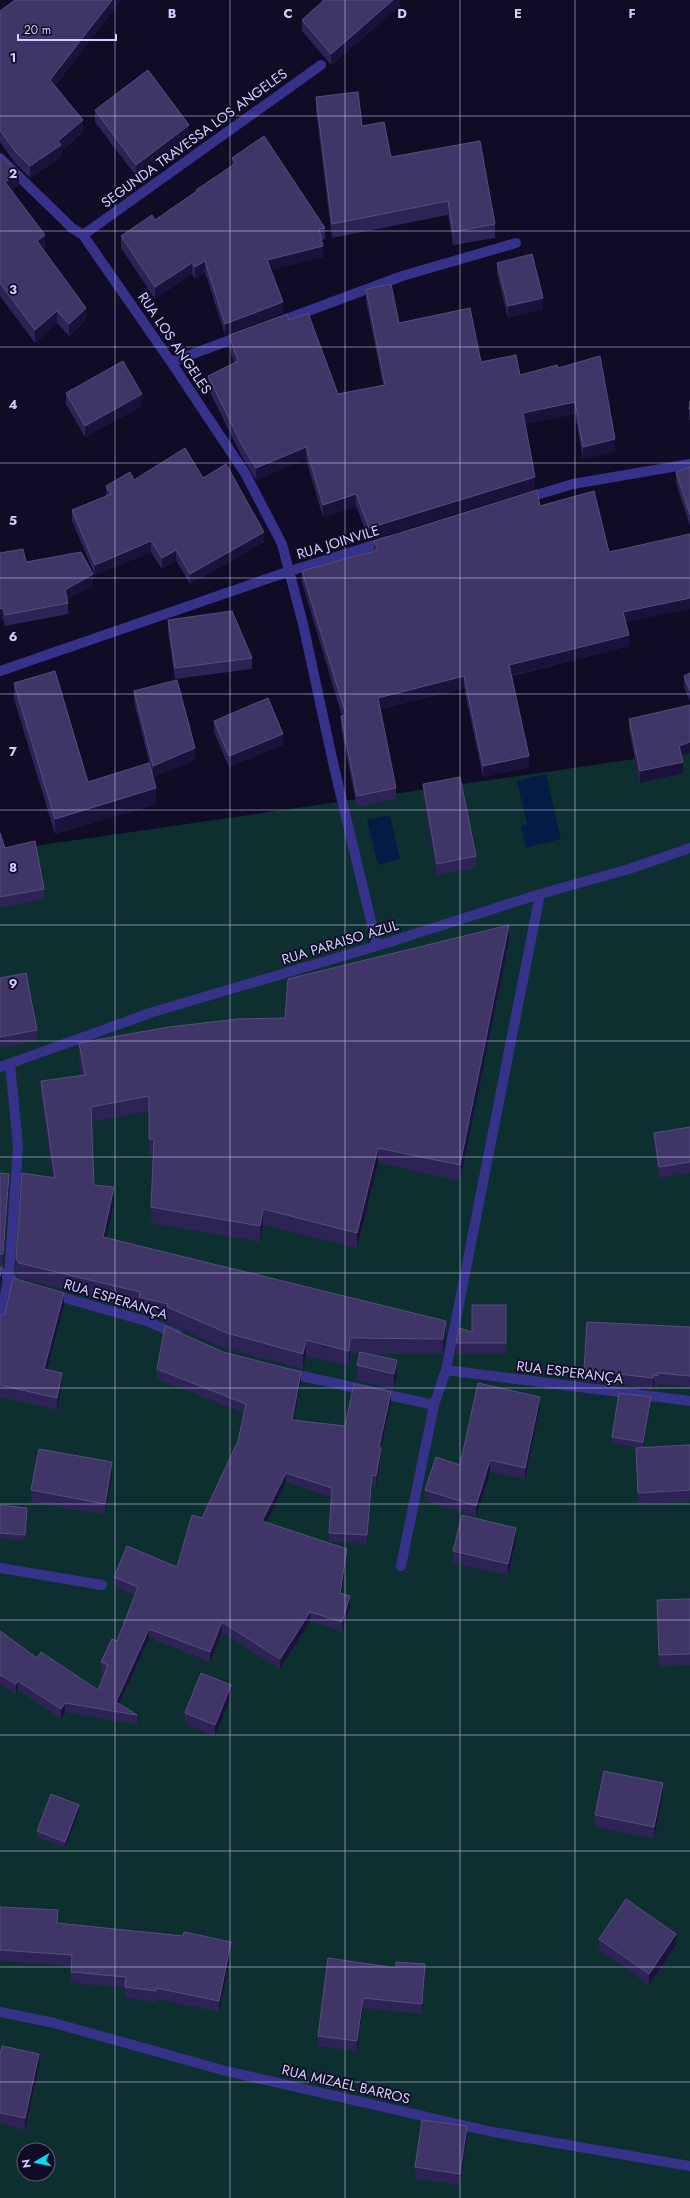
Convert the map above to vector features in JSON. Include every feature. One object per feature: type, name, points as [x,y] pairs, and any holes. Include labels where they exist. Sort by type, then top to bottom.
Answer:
[{"type":"street","name":"SEGUNDA TRAVESSA LOS ANGELES","points":[[83,235],[321,65]]},
{"type":"street","name":"RUA LOS ANGELES","points":[[0,158],[72,228],[83,235],[172,362],[245,473],[282,544],[290,571],[377,946]]},
{"type":"street","points":[[265,327],[402,276],[516,242]]},
{"type":"street","points":[[172,362],[250,333]]},
{"type":"street","points":[[514,502],[573,484],[690,464]]},
{"type":"street","name":"RUA JOINVILE","points":[[0,671],[290,571],[394,539]]},
{"type":"street","name":"RUA PARAISO AZUL","points":[[5,1065],[153,1012],[377,946],[540,894],[629,869],[690,848]]},
{"type":"street","points":[[401,1566],[434,1406],[446,1370],[540,894]]},
{"type":"street","points":[[0,1322],[18,1146],[5,1065]]},
{"type":"street","points":[[5,1274],[15,1284],[30,1288]]},
{"type":"street","name":"RUA ESPERANÇA","points":[[44,1292],[146,1321],[189,1340]]},
{"type":"street","points":[[278,1370],[434,1406]]},
{"type":"street","name":"RUA ESPERANÇA","points":[[446,1370],[690,1401]]},
{"type":"street","points":[[0,1568],[102,1585]]},
{"type":"street","name":"RUA MIZAEL BARROS","points":[[0,2012],[54,2023],[226,2071],[478,2128],[690,2166]]},
{"type":"green space","points":[[690,751],[690,2198],[0,2198],[0,851]]},
{"type":"water","points":[[546,774],[561,839],[526,848],[521,826],[527,824],[517,781]]},
{"type":"water","points":[[390,815],[400,859],[378,865],[367,820]]},
{"type":"building","points":[[15,0],[112,0],[50,80],[83,120],[58,141],[61,145],[30,166],[15,151],[0,130],[0,11]]},
{"type":"building","points":[[324,0],[393,0],[331,54],[302,20]]},
{"type":"building","points":[[148,70],[189,125],[136,165],[95,110]]},
{"type":"building","points":[[358,92],[362,126],[384,122],[391,157],[480,141],[495,224],[453,232],[448,201],[332,224],[316,97]]},
{"type":"building","points":[[264,136],[325,228],[319,229],[323,246],[267,260],[283,302],[225,324],[205,261],[195,267],[192,263],[155,287],[121,236],[152,215],[155,220],[197,191],[196,190],[236,163],[232,158]]},
{"type":"building","points":[[0,155],[19,173],[5,182],[45,235],[37,241],[86,308],[69,324],[57,311],[35,330],[0,283]]},
{"type":"building","points":[[532,254],[543,298],[508,306],[497,263]]},
{"type":"building","points":[[391,284],[399,323],[470,308],[481,362],[516,355],[520,375],[557,365],[558,368],[600,356],[615,439],[583,447],[575,402],[523,413],[535,477],[369,528],[356,494],[323,505],[306,447],[256,468],[242,445],[208,376],[238,361],[229,335],[287,314],[289,320],[308,313],[338,394],[385,385],[366,289]]},
{"type":"building","points":[[123,361],[142,394],[85,426],[66,393]]},
{"type":"building","points":[[185,448],[203,478],[226,464],[264,532],[190,574],[176,550],[162,558],[151,541],[95,565],[72,510],[111,494],[106,486],[130,472],[134,480]]},
{"type":"building","points":[[690,467],[690,515],[676,472]]},
{"type":"building","points":[[537,490],[540,506],[594,491],[609,552],[690,534],[690,598],[623,612],[629,635],[509,665],[529,756],[483,766],[464,676],[378,698],[396,788],[357,796],[341,716],[346,715],[302,571],[378,550],[374,541]]},
{"type":"building","points":[[23,549],[26,562],[81,552],[93,574],[65,590],[68,603],[5,615],[3,608],[0,609],[0,553]]},
{"type":"building","points":[[232,611],[252,658],[175,668],[168,620]]},
{"type":"building","points":[[55,671],[88,782],[149,763],[156,788],[55,819],[14,683]]},
{"type":"building","points":[[690,673],[690,691],[684,676]]},
{"type":"building","points":[[177,680],[195,748],[153,766],[134,691]]},
{"type":"building","points":[[268,698],[283,734],[229,756],[214,721]]},
{"type":"building","points":[[690,705],[690,742],[679,746],[683,762],[640,771],[629,719]]},
{"type":"building","points":[[460,777],[476,856],[437,864],[423,784]]},
{"type":"building","points":[[0,833],[5,848],[35,841],[44,889],[0,897]]},
{"type":"building","points":[[509,925],[460,1165],[378,1148],[357,1233],[263,1209],[260,1226],[151,1207],[154,1139],[149,1139],[149,1096],[91,1107],[94,1185],[114,1187],[103,1237],[446,1321],[443,1339],[350,1338],[349,1351],[306,1340],[303,1354],[227,1333],[167,1307],[168,1304],[139,1297],[140,1292],[19,1263],[16,1258],[22,1173],[55,1178],[41,1081],[85,1075],[79,1043],[169,1027],[237,1019],[285,1018],[288,979]]},
{"type":"building","points":[[26,973],[37,1030],[0,1037],[0,978]]},
{"type":"building","points":[[690,1127],[690,1162],[659,1167],[654,1133]]},
{"type":"building","points":[[0,1173],[9,1174],[3,1254],[0,1254]]},
{"type":"building","points":[[13,1278],[64,1293],[44,1369],[62,1373],[57,1398],[0,1385],[0,1316],[5,1314]]},
{"type":"building","points":[[472,1305],[506,1305],[506,1343],[456,1343],[459,1328],[472,1332]]},
{"type":"building","points":[[587,1322],[690,1327],[690,1376],[658,1373],[658,1376],[654,1375],[653,1378],[584,1370]]},
{"type":"building","points":[[165,1326],[223,1352],[301,1372],[292,1420],[345,1426],[354,1384],[391,1392],[379,1447],[381,1448],[376,1476],[372,1475],[367,1535],[329,1533],[332,1488],[286,1473],[262,1521],[347,1549],[340,1593],[350,1596],[342,1622],[310,1612],[280,1659],[222,1622],[210,1652],[149,1629],[116,1702],[137,1715],[65,1703],[61,1709],[18,1681],[16,1684],[0,1675],[0,1631],[37,1658],[41,1652],[98,1690],[108,1665],[101,1662],[112,1639],[117,1641],[138,1587],[114,1577],[127,1546],[177,1567],[192,1515],[202,1518],[238,1441],[246,1404],[157,1369]]},
{"type":"building","points":[[360,1352],[397,1360],[394,1374],[357,1365]]},
{"type":"building","points":[[478,1383],[540,1397],[525,1468],[490,1460],[476,1506],[425,1490],[436,1457],[460,1465]]},
{"type":"building","points":[[619,1393],[651,1397],[643,1442],[612,1437]]},
{"type":"building","points":[[690,1445],[690,1490],[638,1493],[636,1448]]},
{"type":"building","points":[[39,1449],[112,1462],[105,1504],[31,1490]]},
{"type":"building","points":[[0,1505],[27,1508],[25,1535],[0,1533]]},
{"type":"building","points":[[462,1515],[516,1528],[508,1564],[453,1551]]},
{"type":"building","points":[[690,1599],[690,1654],[659,1655],[657,1600]]},
{"type":"building","points":[[201,1673],[231,1685],[215,1725],[185,1713]]},
{"type":"building","points":[[604,1771],[663,1783],[654,1827],[595,1815]]},
{"type":"building","points":[[51,1794],[79,1805],[65,1842],[37,1831]]},
{"type":"building","points":[[626,1899],[676,1934],[649,1974],[599,1939]]},
{"type":"building","points":[[0,1907],[58,1910],[57,1923],[183,1936],[184,1932],[231,1942],[219,2001],[156,1988],[156,1991],[125,1987],[126,1977],[71,1972],[72,1955],[0,1950]]},
{"type":"building","points":[[328,1958],[396,1968],[396,1962],[425,1964],[422,2004],[363,1998],[357,2041],[318,2036]]},
{"type":"building","points":[[2,2046],[39,2054],[25,2118],[0,2113],[0,2054]]},
{"type":"building","points":[[422,2120],[467,2126],[460,2174],[415,2167]]}]
